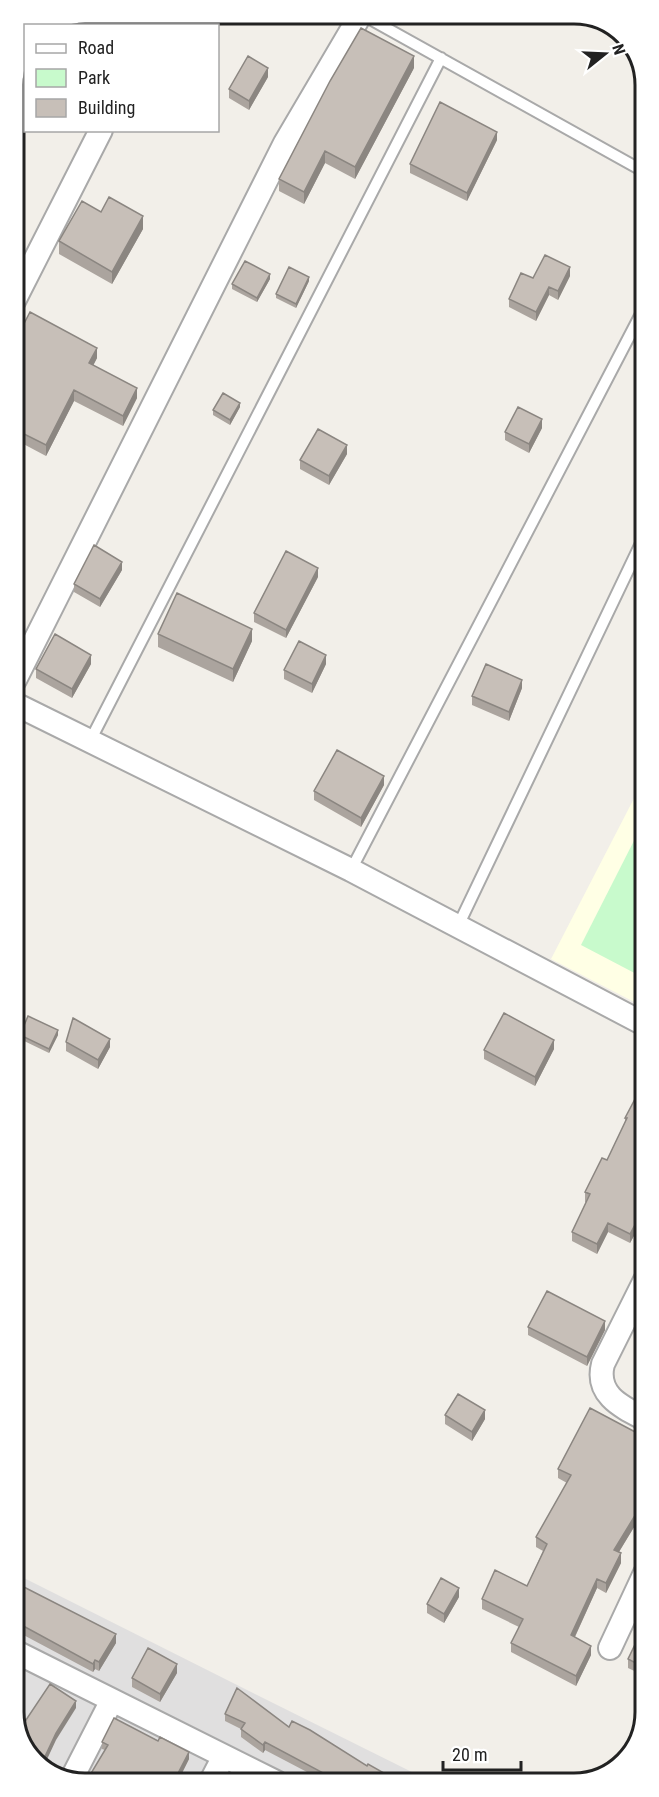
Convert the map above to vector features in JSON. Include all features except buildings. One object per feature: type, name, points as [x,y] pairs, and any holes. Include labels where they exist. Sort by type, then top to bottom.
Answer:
[{"type":"street","points":[[24,662],[285,143],[355,24]]},
{"type":"street","points":[[24,281],[100,132]]},
{"type":"street","points":[[24,708],[351,870],[635,1019]]},
{"type":"street","points":[[635,1300],[600,1373],[603,1387],[610,1397],[635,1413]]},
{"type":"street","points":[[610,1648],[635,1594]]},
{"type":"street","points":[[24,1656],[258,1773]]},
{"type":"street","points":[[75,1772],[112,1700]]},
{"type":"street","points":[[215,1773],[224,1756]]},
{"type":"lane","points":[[379,24],[635,167]]},
{"type":"lane","points":[[90,741],[441,58]]},
{"type":"lane","points":[[351,870],[635,325]]},
{"type":"lane","points":[[458,926],[635,556]]},
{"type":"shaded area","points":[[635,796],[635,1002],[551,959]]},
{"type":"shaded area","points":[[24,1578],[414,1773],[81,1773],[69,1771],[51,1763],[34,1746],[26,1728]]},
{"type":"green space","points":[[635,839],[635,973],[581,945]]}]
